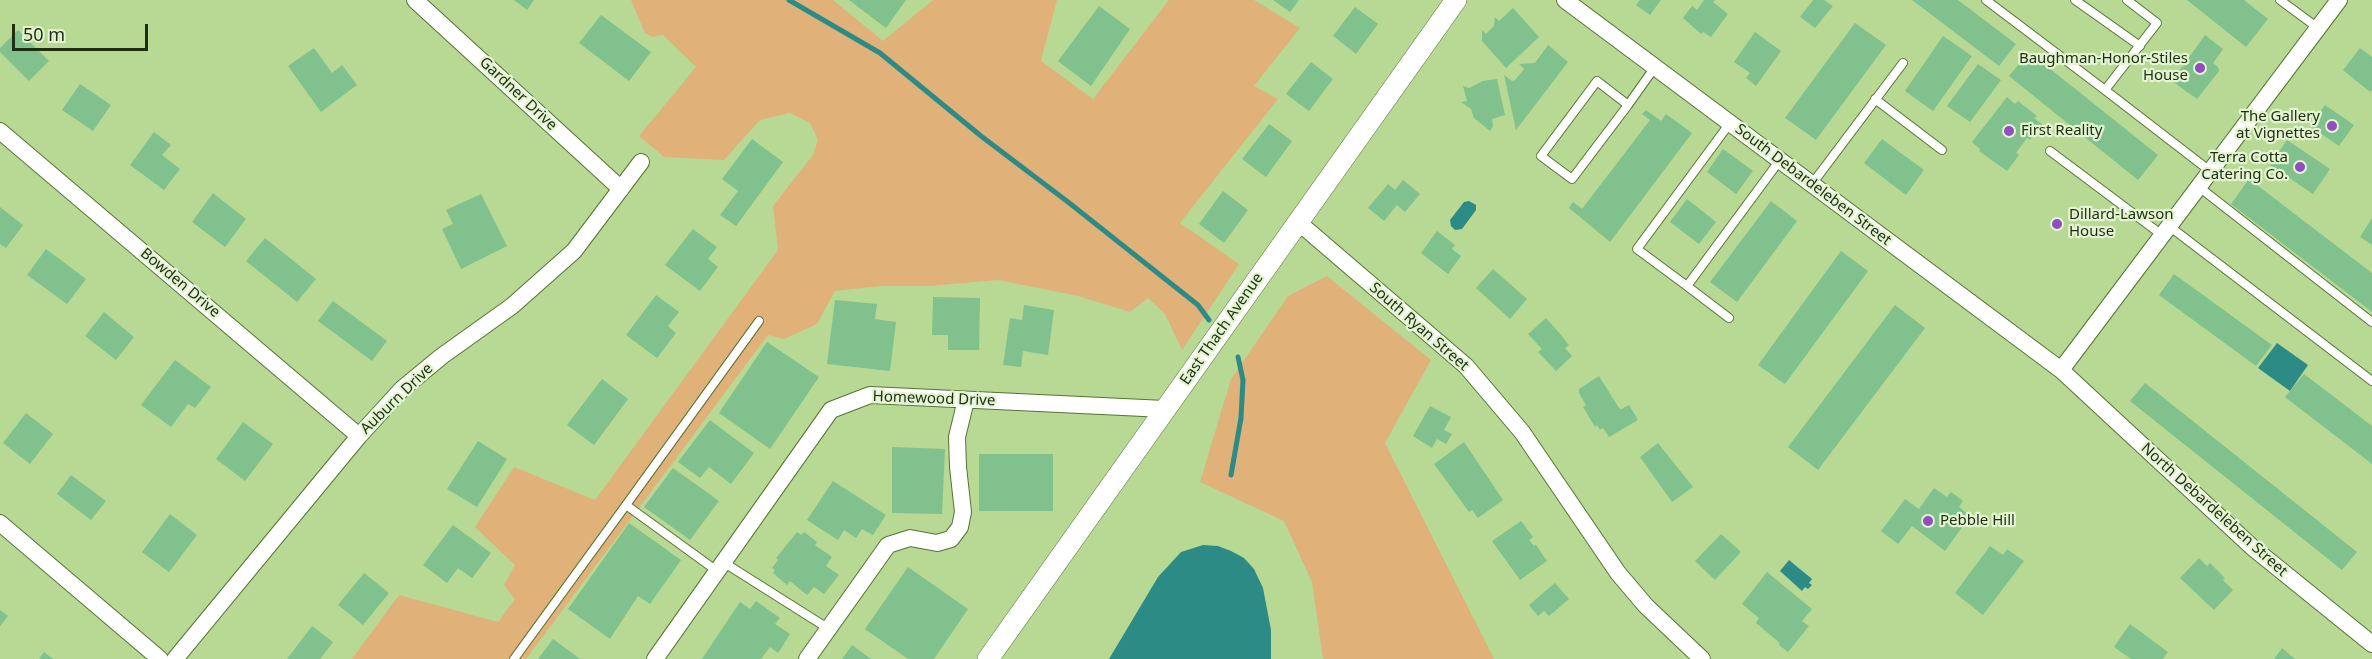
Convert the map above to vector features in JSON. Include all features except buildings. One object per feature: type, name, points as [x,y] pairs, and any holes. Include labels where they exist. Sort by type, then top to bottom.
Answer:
[{"type":"street","name":"Gardner Drive","points":[[415,0],[621,189]]},
{"type":"street","name":"East Thach Avenue","points":[[988,659],[1455,0]]},
{"type":"street","name":"South Debardeleben Street","points":[[1565,0],[2061,370]]},
{"type":"street","points":[[2061,370],[2339,0]]},
{"type":"street","name":"Bowden Drive","points":[[0,131],[358,435]]},
{"type":"street","name":"Auburn Drive","points":[[175,659],[358,435],[402,389],[442,356],[512,306],[574,251],[641,162]]},
{"type":"street","name":"South Ryan Street","points":[[1298,222],[1466,366],[1522,432],[1618,573],[1646,606],[1702,659]]},
{"type":"street","name":"North Debardeleben Street","points":[[2061,370],[2252,548],[2372,644]]},
{"type":"street","name":"Homewood Drive","points":[[655,659],[831,410],[870,395],[1165,409]]},
{"type":"street","points":[[807,659],[888,545],[910,538],[937,543],[951,539],[960,527],[963,512],[957,437],[966,400]]},
{"type":"street","points":[[0,524],[160,659]]},
{"type":"lane","points":[[1986,0],[2210,171]]},
{"type":"lane","points":[[2075,0],[2140,46]]},
{"type":"lane","points":[[2105,90],[2157,23],[2127,0]]},
{"type":"lane","points":[[2280,0],[2318,28]]},
{"type":"lane","points":[[1812,184],[1903,63]]},
{"type":"lane","points":[[1628,105],[1597,81],[1541,156],[1572,179],[1628,105],[1655,67]]},
{"type":"lane","points":[[1875,99],[1942,150]]},
{"type":"lane","points":[[1729,318],[1637,249],[1730,123]]},
{"type":"lane","points":[[2050,151],[2166,231],[2372,381]]},
{"type":"lane","points":[[1688,286],[1780,160]]},
{"type":"lane","points":[[2199,187],[2372,322]]},
{"type":"lane","points":[[514,659],[759,321]]},
{"type":"lane","points":[[626,505],[720,566],[829,629]]},
{"type":"shaded area","points":[[631,0],[833,0],[883,41],[933,0],[1057,0],[1041,61],[1093,99],[1169,0],[1254,0],[1300,28],[1254,86],[1278,99],[1180,223],[1239,264],[1182,350],[1165,314],[1148,298],[1130,312],[1078,296],[998,280],[929,286],[881,286],[835,291],[817,324],[784,339],[768,335],[526,659],[352,659],[399,595],[498,622],[515,599],[504,585],[515,565],[475,527],[514,467],[595,500],[778,250],[773,206],[813,155],[818,140],[810,123],[790,113],[760,120],[724,160],[664,157],[639,136],[696,67],[663,35],[652,37],[645,33]]},
{"type":"shaded area","points":[[1327,276],[1431,360],[1385,443],[1494,659],[1323,659],[1312,582],[1284,521],[1200,482],[1231,379],[1288,296]]},
{"type":"water","points":[[1469,201],[1476,205],[1476,210],[1462,229],[1455,230],[1450,220],[1464,202]]},
{"type":"water","points":[[2277,343],[2308,365],[2290,391],[2258,368]]},
{"type":"water","points":[[1203,545],[1218,546],[1231,551],[1244,558],[1254,569],[1263,588],[1271,630],[1271,659],[1109,659],[1158,577],[1181,552]]},
{"type":"water","points":[[1789,560],[1812,579],[1809,583],[1812,585],[1808,589],[1805,587],[1802,591],[1780,571]]},
{"type":"waterway","points":[[789,0],[880,53],[981,136],[1198,305],[1209,320]]},
{"type":"waterway","points":[[1231,475],[1241,418],[1243,380],[1238,357]]},
{"type":"place","name":"Baughman-Honor-Stiles House","points":[[2200,68]]},
{"type":"place","name":"The Gallery at Vignettes","points":[[2332,126]]},
{"type":"place","name":"First Reality","points":[[2009,131]]},
{"type":"place","name":"Terra Cotta Catering Co.","points":[[2300,167]]},
{"type":"place","name":"Dillard-Lawson House","points":[[2057,224]]},
{"type":"place","name":"Pebble Hill","points":[[1928,521]]}]
